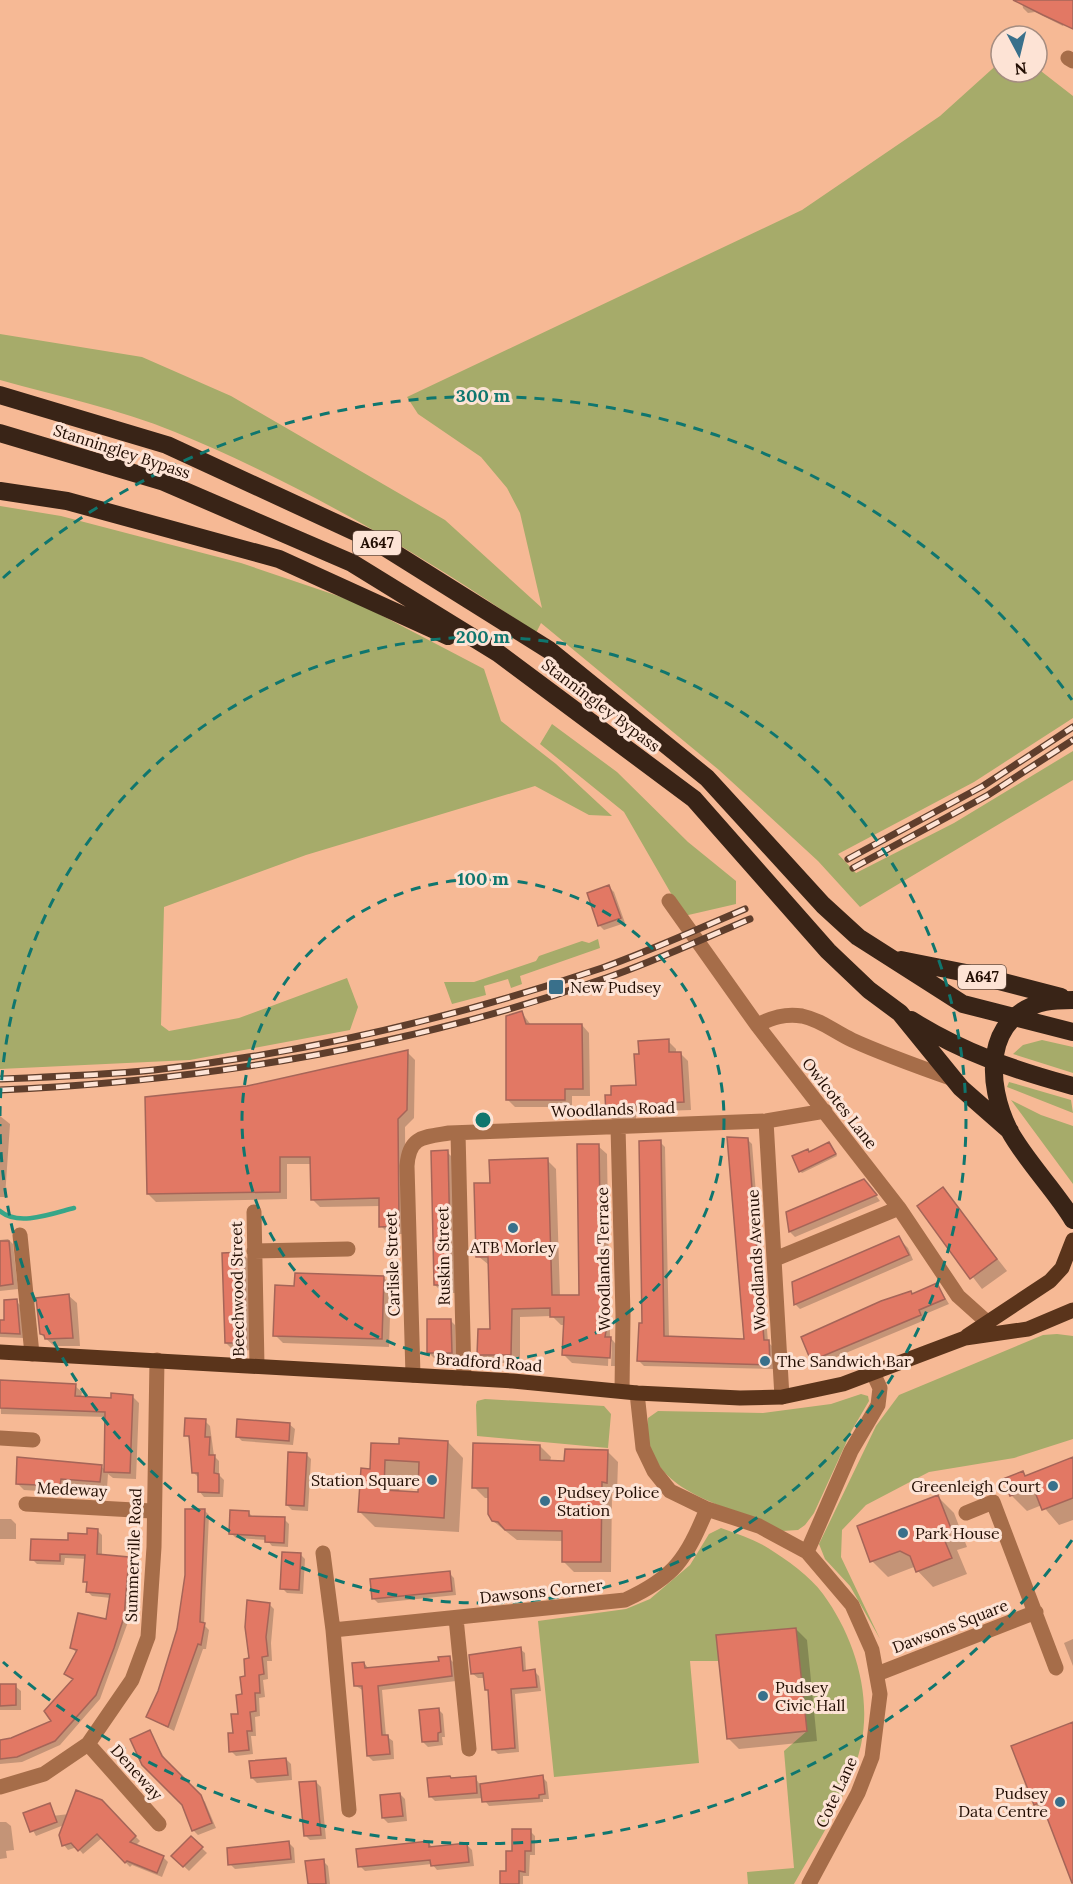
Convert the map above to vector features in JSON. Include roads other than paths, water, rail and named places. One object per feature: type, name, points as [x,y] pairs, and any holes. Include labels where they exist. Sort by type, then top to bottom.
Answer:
[{"type":"highway","name":"Stanningley Bypass","points":[[0,395],[167,445],[375,541],[542,646],[706,778],[823,905],[858,937],[963,1004],[1073,1032]]},
{"type":"highway","name":"Stanningley Bypass","points":[[0,433],[164,483],[352,563],[498,653],[694,799],[828,951],[869,990],[900,1013],[953,1079],[1010,1131]]},
{"type":"highway","points":[[0,491],[67,501],[279,558],[434,627],[584,717]]},
{"type":"highway","name":"A647","points":[[890,958],[976,975],[1073,1000]]},
{"type":"highway","points":[[1073,1000],[1046,1002],[1017,1017],[1001,1036],[992,1061],[995,1093],[1010,1131],[1073,1220]]},
{"type":"highway","name":"A647","points":[[900,1013],[949,1044],[992,1061],[1073,1086]]},
{"type":"main road","name":"Bradford Road","points":[[965,1338],[1050,1281],[1062,1268],[1073,1240]]},
{"type":"main road","name":"Bradford Road","points":[[0,1352],[464,1378],[630,1392],[740,1398],[783,1397],[833,1387],[965,1338],[1028,1329],[1073,1310]]},
{"type":"street","name":"Owlcotes Lane","points":[[669,901],[757,1025],[899,1208],[958,1296],[987,1322]]},
{"type":"street","points":[[757,1025],[786,1014],[801,1016],[819,1021],[851,1039],[900,1060],[953,1079]]},
{"type":"street","name":"Woodlands Road","points":[[408,1151],[420,1138],[458,1133],[766,1121],[825,1111]]},
{"type":"street","name":"Woodlands Avenue","points":[[766,1121],[783,1397]]},
{"type":"street","name":"Woodlands Terrace","points":[[618,1127],[623,1315],[630,1392]]},
{"type":"street","name":"Ruskin Street","points":[[458,1133],[464,1378]]},
{"type":"street","name":"Carlisle Street","points":[[408,1151],[413,1375]]},
{"type":"street","points":[[775,1259],[899,1208]]},
{"type":"street","name":"Beechwood Street","points":[[254,1212],[257,1366]]},
{"type":"street","points":[[20,1235],[32,1354]]},
{"type":"street","points":[[254,1251],[348,1249]]},
{"type":"street","name":"Summerville Road","points":[[0,1787],[44,1774],[88,1744],[132,1680],[148,1637],[154,1547],[152,1511],[157,1360]]},
{"type":"street","points":[[807,1552],[850,1451],[878,1405],[880,1388],[873,1373]]},
{"type":"street","name":"Cote Lane","points":[[630,1392],[643,1449],[654,1471],[670,1491],[707,1509],[759,1526],[807,1552],[852,1605],[872,1650],[880,1694],[872,1757],[858,1793],[809,1884]]},
{"type":"street","points":[[0,1438],[33,1440]]},
{"type":"street","name":"Dawsons Square","points":[[966,1513],[993,1502],[1056,1668]]},
{"type":"street","name":"Medeway","points":[[26,1504],[152,1511]]},
{"type":"street","name":"Dawsons Corner","points":[[333,1630],[625,1600],[654,1587],[676,1568],[693,1541],[707,1509]]},
{"type":"street","points":[[323,1553],[333,1630],[349,1810]]},
{"type":"street","name":"Dawsons Square","points":[[877,1674],[1036,1612]]},
{"type":"street","points":[[456,1618],[469,1749]]},
{"type":"street","name":"Deneway","points":[[88,1744],[159,1824]]},
{"type":"waterway","points":[[0,1211],[8,1216],[26,1218],[74,1208]]},
{"type":"railway","points":[[848,859],[983,786],[1073,727]]},
{"type":"railway","points":[[853,868],[988,795],[1073,740]]},
{"type":"railway","points":[[0,1079],[96,1075],[211,1063],[381,1031],[492,1002],[602,968],[745,909]]},
{"type":"railway","points":[[0,1090],[77,1085],[231,1069],[383,1041],[458,1023],[606,978],[750,919]]},
{"type":"place","name":"New Pudsey","points":[[556,987]]},
{"type":"place","name":"ATB Morley","points":[[513,1228]]},
{"type":"place","name":"The Sandwich Bar","points":[[765,1361]]},
{"type":"place","name":"Station Square","points":[[432,1480]]},
{"type":"place","name":"Greenleigh Court","points":[[1053,1486]]},
{"type":"place","name":"Pudsey Police Station","points":[[545,1501]]},
{"type":"place","name":"Park House","points":[[903,1533]]},
{"type":"place","name":"Pudsey Civic Hall","points":[[763,1696]]},
{"type":"place","name":"Pudsey Data Centre","points":[[1060,1802]]}]
